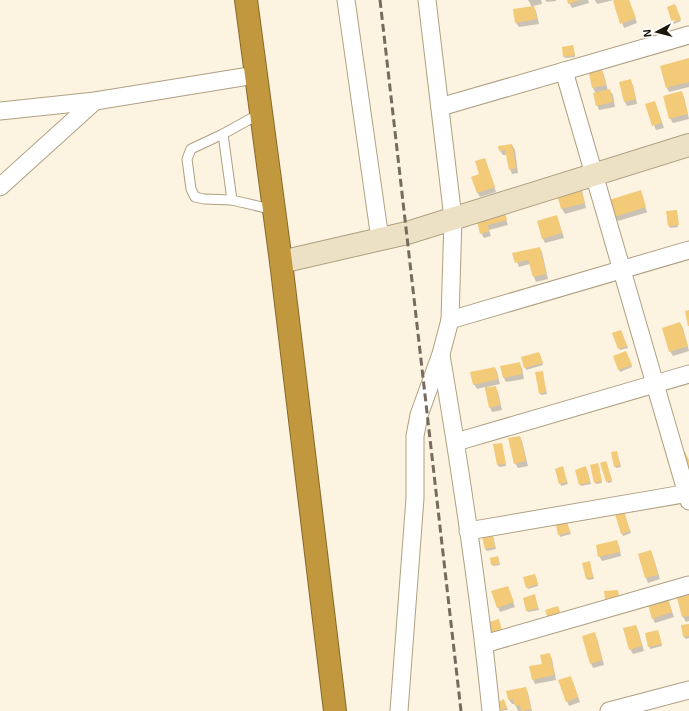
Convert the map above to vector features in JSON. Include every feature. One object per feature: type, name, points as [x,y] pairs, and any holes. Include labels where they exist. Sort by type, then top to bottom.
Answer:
[{"type":"highway","points":[[246,0],[281,262],[335,711]]},
{"type":"street","points":[[346,0],[380,239]]},
{"type":"street","points":[[399,711],[415,498],[416,436],[419,415],[441,354],[450,320],[453,218],[427,0]]},
{"type":"street","points":[[440,107],[689,35]]},
{"type":"street","points":[[468,531],[688,496],[564,71]]},
{"type":"street","points":[[0,111],[95,101],[256,75]]},
{"type":"street","points":[[0,187],[95,101]]},
{"type":"street","points":[[281,262],[407,233],[689,145]]},
{"type":"street","points":[[450,320],[689,250]]},
{"type":"street","points":[[441,354],[456,442],[484,644],[491,711]]},
{"type":"street","points":[[456,442],[689,374]]},
{"type":"street","points":[[484,644],[689,584]]},
{"type":"street","points":[[609,711],[689,690]]},
{"type":"lane","points":[[261,113],[223,134],[191,149],[187,159],[191,189],[195,197],[204,199],[232,200],[274,210]]},
{"type":"lane","points":[[223,134],[232,200]]},
{"type":"building","points":[[567,0],[580,0],[568,4]]},
{"type":"building","points":[[629,0],[636,18],[620,24],[613,1]]},
{"type":"building","points":[[675,4],[681,19],[672,23],[667,7]]},
{"type":"building","points":[[534,6],[537,19],[515,23],[513,9]]},
{"type":"building","points":[[573,45],[575,55],[563,57],[562,47]]},
{"type":"building","points":[[689,58],[689,82],[666,88],[660,66]]},
{"type":"building","points":[[602,70],[606,85],[592,88],[589,73]]},
{"type":"building","points":[[631,79],[636,99],[624,102],[619,82]]},
{"type":"building","points":[[610,89],[613,102],[596,106],[593,93]]},
{"type":"building","points":[[682,91],[688,114],[669,119],[663,96]]},
{"type":"building","points":[[655,101],[662,123],[652,126],[645,104]]},
{"type":"building","points":[[512,144],[516,168],[509,170],[505,150],[499,151],[498,146]]},
{"type":"building","points":[[485,158],[495,187],[477,193],[471,177],[479,174],[475,161]]},
{"type":"building","points":[[579,185],[585,203],[561,209],[556,191]]},
{"type":"building","points":[[641,190],[646,207],[614,217],[609,200]]},
{"type":"building","points":[[504,209],[507,220],[488,225],[489,231],[480,234],[476,216]]},
{"type":"building","points":[[677,210],[679,225],[668,226],[666,211]]},
{"type":"building","points":[[557,215],[562,233],[542,239],[537,221]]},
{"type":"building","points":[[540,247],[546,274],[533,277],[528,260],[515,263],[512,253]]},
{"type":"building","points":[[689,310],[689,326],[688,326],[685,311]]},
{"type":"building","points":[[680,322],[688,346],[669,352],[662,328]]},
{"type":"building","points":[[621,330],[627,346],[618,349],[612,333]]},
{"type":"building","points":[[626,351],[632,365],[618,370],[613,356]]},
{"type":"building","points":[[539,352],[543,363],[524,368],[521,357]]},
{"type":"building","points":[[520,362],[522,374],[503,378],[500,366]]},
{"type":"building","points":[[495,367],[498,379],[473,385],[470,372]]},
{"type":"building","points":[[543,371],[546,392],[539,394],[535,372]]},
{"type":"building","points":[[496,386],[500,405],[489,408],[485,388]]},
{"type":"building","points":[[520,436],[526,461],[514,464],[508,438]]},
{"type":"building","points":[[502,443],[506,464],[497,465],[493,444]]},
{"type":"building","points":[[617,451],[620,465],[614,467],[611,452]]},
{"type":"building","points":[[685,452],[689,460],[689,472],[677,457]]},
{"type":"building","points":[[606,461],[612,480],[606,482],[600,463]]},
{"type":"building","points":[[598,463],[602,481],[594,483],[590,465]]},
{"type":"building","points":[[563,466],[567,482],[559,484],[555,469]]},
{"type":"building","points":[[586,466],[590,482],[579,485],[575,470]]},
{"type":"building","points":[[624,511],[630,531],[621,534],[615,514]]},
{"type":"building","points":[[567,522],[570,532],[558,535],[556,525]]},
{"type":"building","points":[[493,535],[495,547],[485,549],[482,537]]},
{"type":"building","points":[[617,540],[620,552],[598,557],[596,545]]},
{"type":"building","points":[[651,550],[658,575],[645,578],[638,554]]},
{"type":"building","points":[[498,556],[499,564],[491,565],[490,558]]},
{"type":"building","points":[[590,561],[593,577],[586,579],[582,563]]},
{"type":"building","points":[[535,574],[538,584],[526,588],[523,577]]},
{"type":"building","points":[[508,586],[514,602],[497,608],[491,591]]},
{"type":"building","points":[[618,590],[619,597],[605,599],[604,591]]},
{"type":"building","points":[[535,594],[538,608],[526,611],[523,598]]},
{"type":"building","points":[[689,595],[689,616],[682,617],[677,598]]},
{"type":"building","points":[[668,598],[672,612],[652,619],[648,605]]},
{"type":"building","points":[[558,606],[561,615],[548,619],[545,610]]},
{"type":"building","points":[[499,619],[502,631],[489,635],[486,623]]},
{"type":"building","points":[[689,624],[689,636],[683,637],[681,625]]},
{"type":"building","points":[[636,625],[642,646],[629,650],[623,628]]},
{"type":"building","points":[[658,630],[662,644],[648,647],[645,633]]},
{"type":"building","points":[[595,632],[602,660],[590,664],[582,636]]},
{"type":"building","points":[[550,653],[554,675],[532,680],[529,666],[542,664],[540,655]]},
{"type":"building","points":[[571,676],[578,697],[566,702],[558,680]]},
{"type":"building","points":[[526,687],[531,709],[521,711],[520,705],[515,706],[513,699],[508,700],[506,691]]},
{"type":"building","points":[[504,699],[507,708],[499,711],[496,703]]},
{"type":"railway","points":[[380,0],[461,711]]}]
